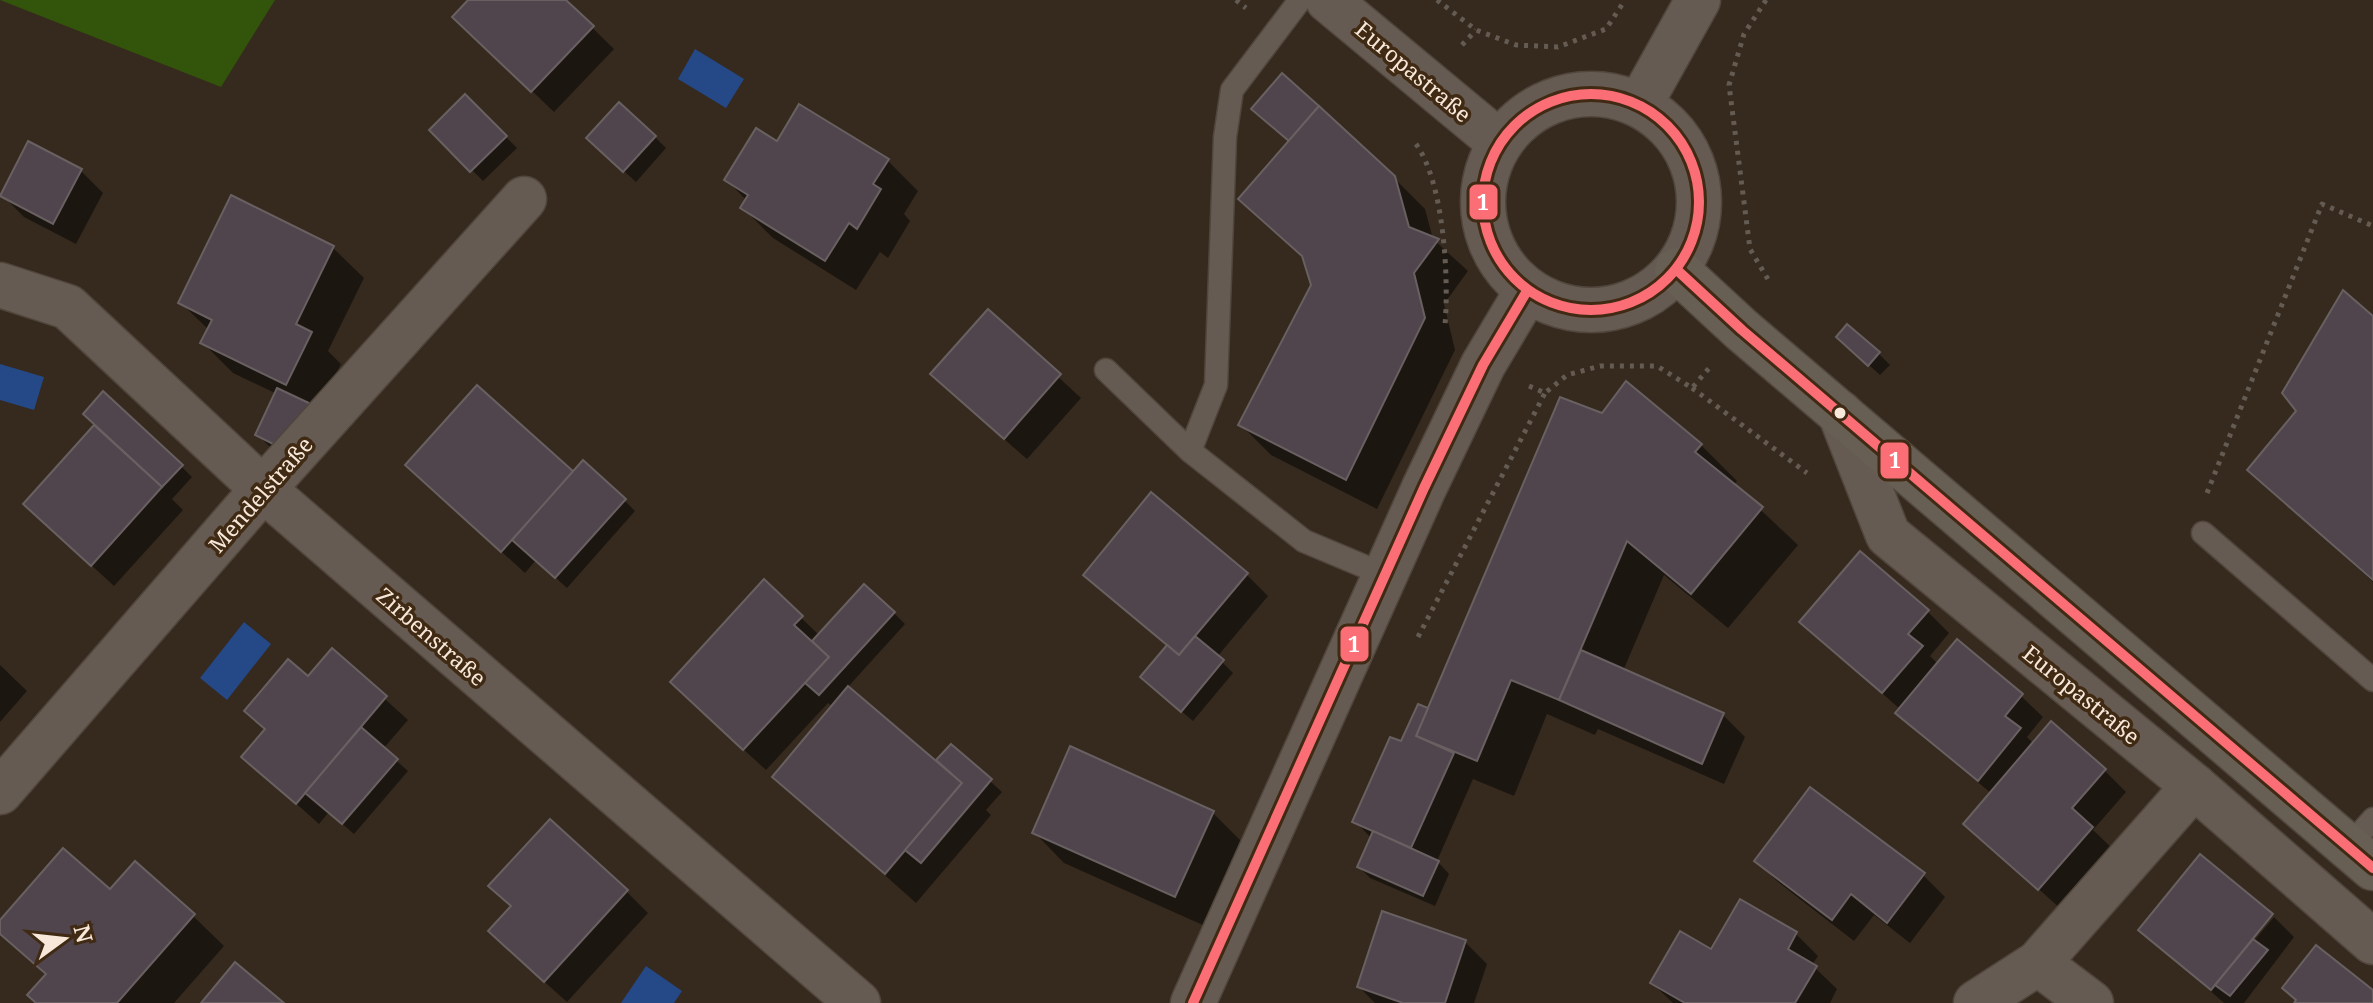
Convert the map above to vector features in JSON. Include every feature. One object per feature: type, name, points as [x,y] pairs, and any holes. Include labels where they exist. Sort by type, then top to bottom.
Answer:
[{"type":"main road","name":"Europastraße","points":[[1677,270],[1840,413],[2365,845]]},
{"type":"street","name":"Europastraße","points":[[1328,0],[1499,142]]},
{"type":"street","points":[[1640,104],[1698,0]]},
{"type":"street","points":[[1601,93],[1640,104],[1677,135],[1698,179],[1698,226],[1677,270],[1645,297],[1606,311],[1565,308],[1527,291],[1499,261],[1484,222],[1484,181],[1499,142],[1526,114],[1562,96],[1601,93]]},
{"type":"street","name":"Mendelstraße","points":[[0,792],[263,489],[524,199]]},
{"type":"street","name":"Zirbenstraße","points":[[0,285],[68,307],[263,489],[858,1003]]},
{"type":"street","points":[[1193,1003],[1476,380],[1527,291]]},
{"type":"street","name":"Europastraße","points":[[1840,413],[1888,535],[2194,786],[2373,942]]},
{"type":"street","points":[[1976,1003],[2038,963],[2194,786]]},
{"type":"street","points":[[2038,963],[2091,1003]]},
{"type":"lane","points":[[1190,451],[1216,385],[1225,137],[1232,90],[1300,0]]},
{"type":"lane","points":[[1106,370],[1190,451],[1304,541],[1385,575]]},
{"type":"lane","points":[[2203,533],[2373,680]]},
{"type":"path","points":[[1437,0],[1476,30],[1516,45],[1558,47],[1606,29],[1625,0]]},
{"type":"path","points":[[1766,0],[1744,34],[1729,85],[1750,249],[1775,290]]},
{"type":"path","points":[[2203,533],[2199,511],[2322,204],[2373,226]]},
{"type":"path","points":[[1692,388],[1815,479]]},
{"type":"green space","points":[[0,0],[275,0],[221,87]]},
{"type":"water","points":[[695,49],[744,79],[726,108],[678,79]]},
{"type":"water","points":[[0,364],[44,377],[34,410],[0,400]]},
{"type":"water","points":[[244,622],[271,644],[227,700],[200,678]]},
{"type":"water","points":[[646,966],[682,991],[674,1003],[621,1003]]},
{"type":"building","points":[[468,0],[566,0],[594,26],[531,92],[452,17]]},
{"type":"building","points":[[1282,73],[1319,106],[1289,141],[1251,109]]},
{"type":"building","points":[[465,94],[507,136],[470,172],[429,130]]},
{"type":"building","points":[[619,102],[656,136],[623,172],[586,138]]},
{"type":"building","points":[[799,104],[889,159],[873,184],[881,189],[857,229],[849,223],[825,261],[740,208],[748,195],[724,180],[756,128],[777,141]]},
{"type":"building","points":[[1319,106],[1395,176],[1409,227],[1439,239],[1414,273],[1425,318],[1346,480],[1238,425],[1311,285],[1302,256],[1238,199]]},
{"type":"building","points":[[28,141],[82,169],[53,224],[0,196]]},
{"type":"building","points":[[231,195],[334,246],[296,324],[312,332],[286,385],[200,343],[212,320],[178,303]]},
{"type":"building","points":[[2343,290],[2373,316],[2373,580],[2247,470],[2296,411],[2282,393]]},
{"type":"building","points":[[988,309],[1061,374],[1004,439],[930,374]]},
{"type":"building","points":[[1847,324],[1880,352],[1868,366],[1836,337]]},
{"type":"building","points":[[1626,381],[1702,444],[1695,452],[1763,507],[1691,594],[1627,541],[1559,700],[1511,680],[1477,761],[1416,736],[1560,397],[1602,413]]},
{"type":"building","points":[[477,385],[574,472],[501,552],[405,465]]},
{"type":"building","points":[[277,388],[313,405],[281,448],[255,435]]},
{"type":"building","points":[[103,391],[183,465],[162,487],[83,414]]},
{"type":"building","points":[[94,425],[162,487],[91,566],[23,504]]},
{"type":"building","points":[[583,460],[626,499],[555,578],[512,540]]},
{"type":"building","points":[[1151,492],[1248,573],[1179,655],[1083,575]]},
{"type":"building","points":[[1860,551],[1929,610],[1908,634],[1923,646],[1882,693],[1799,622]]},
{"type":"building","points":[[764,579],[803,616],[794,625],[829,657],[743,750],[670,682]]},
{"type":"building","points":[[864,584],[895,612],[819,695],[805,683],[829,657],[812,641]]},
{"type":"building","points":[[1195,636],[1224,660],[1181,712],[1140,677],[1167,645],[1179,655]]},
{"type":"building","points":[[1957,639],[2023,694],[2005,716],[2021,728],[1978,781],[1895,713]]},
{"type":"building","points":[[332,648],[387,696],[296,804],[241,757],[265,729],[244,711],[288,659],[308,676]]},
{"type":"building","points":[[1581,650],[1724,713],[1702,764],[1559,700]]},
{"type":"building","points":[[848,686],[962,783],[885,874],[772,777]]},
{"type":"building","points":[[1418,704],[1428,708],[1416,736],[1454,753],[1411,848],[1352,822],[1390,737],[1401,741]]},
{"type":"building","points":[[2051,721],[2106,769],[2072,808],[2093,827],[2038,890],[1963,824]]},
{"type":"building","points":[[361,727],[398,759],[342,824],[305,793]]},
{"type":"building","points":[[951,744],[992,779],[921,863],[905,850],[962,783],[936,760]]},
{"type":"building","points":[[1070,746],[1214,811],[1175,897],[1032,833]]},
{"type":"building","points":[[1810,787],[1925,873],[1887,923],[1851,894],[1832,920],[1754,861]]},
{"type":"building","points":[[550,819],[628,890],[544,982],[488,931],[511,906],[488,886]]},
{"type":"building","points":[[1373,831],[1439,861],[1423,896],[1357,867]]},
{"type":"building","points":[[63,848],[110,889],[135,861],[195,914],[117,1003],[36,1003],[27,995],[46,974],[0,934],[0,920]]},
{"type":"building","points":[[2200,854],[2273,914],[2211,990],[2138,930]]},
{"type":"building","points":[[1740,899],[1797,932],[1788,949],[1817,966],[1795,1003],[1685,1003],[1650,983],[1680,931],[1711,949]]},
{"type":"building","points":[[1382,911],[1466,940],[1445,1003],[1403,1003],[1357,987]]},
{"type":"building","points":[[2253,939],[2268,950],[2230,996],[2215,985]]},
{"type":"building","points":[[2316,945],[2373,990],[2373,1003],[2294,1003],[2296,1000],[2282,988]]},
{"type":"building","points":[[235,962],[284,1003],[201,1003]]},
{"type":"transit line","name":"1","points":[[1591,94],[1632,102],[1651,112],[1667,126],[1681,142],[1691,161],[1699,202],[1691,243],[1681,262],[1667,278],[1651,292],[1632,302],[1591,310],[1550,302],[1531,292],[1515,278],[1501,262],[1491,243],[1483,202],[1491,161],[1501,142],[1515,126],[1531,112],[1550,102],[1591,94]]},
{"type":"transit line","name":"1","points":[[1677,270],[1742,330],[2373,868]]},
{"type":"transit line","name":"1","points":[[1193,1003],[1424,488],[1483,365],[1527,291]]}]
